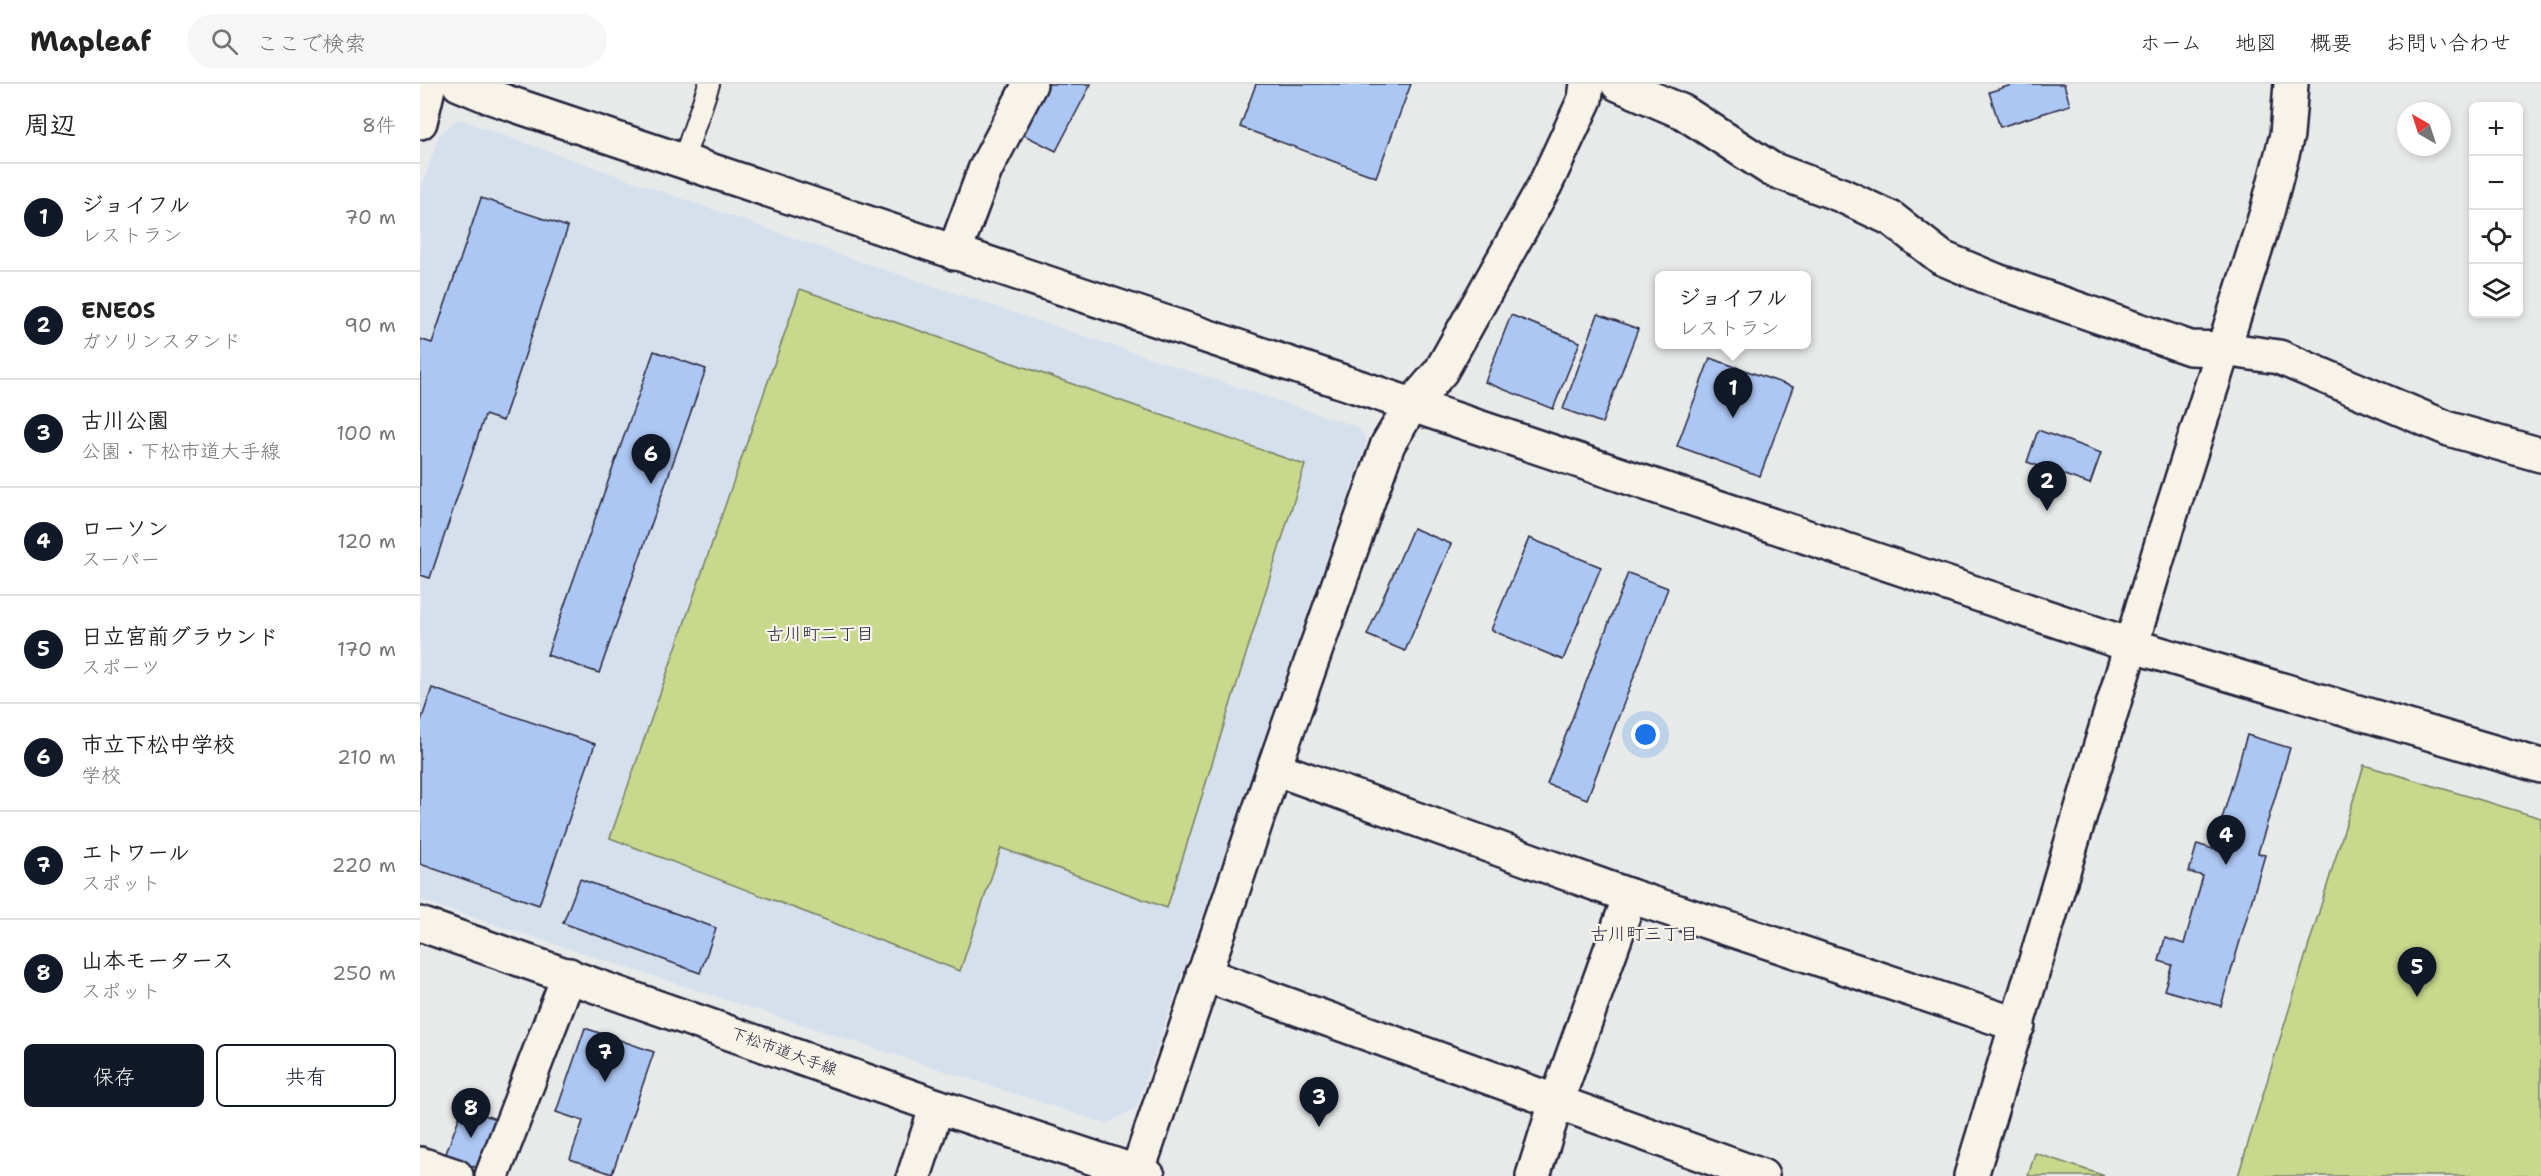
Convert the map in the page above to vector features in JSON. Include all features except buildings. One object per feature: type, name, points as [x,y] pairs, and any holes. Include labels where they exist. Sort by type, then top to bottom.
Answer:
[{"type":"street","points":[[420,122],[429,84]]},
{"type":"street","points":[[459,84],[488,96],[1411,406],[2133,646],[2541,766]]},
{"type":"street","points":[[954,252],[985,170],[1030,84]]},
{"type":"street","points":[[1140,1175],[1203,974],[1388,444],[1411,406],[1441,371],[1545,185],[1585,99],[1587,84]]},
{"type":"street","points":[[1618,84],[1683,112],[1771,169],[1841,195],[1892,219],[1942,258],[1997,280],[2190,348],[2223,349],[2279,357],[2449,429],[2541,455]]},
{"type":"street","points":[[1971,1176],[2273,190],[2287,135],[2291,84]]},
{"type":"street","points":[[1274,768],[1630,896],[2018,1025]]},
{"type":"street","points":[[1533,1176],[1556,1103],[1630,896]]},
{"type":"street","name":"下松市道大手線","points":[[420,924],[1140,1175]]},
{"type":"street","points":[[1203,974],[1762,1176]]},
{"type":"street","points":[[492,1176],[569,975]]},
{"type":"street","points":[[914,1176],[937,1106]]},
{"type":"street","points":[[420,1164],[456,1176]]},
{"type":"lane","points":[[683,161],[710,84]]},
{"type":"shaded area","points":[[458,119],[847,257],[1358,427],[1367,441],[1136,1108],[1107,1124],[420,900],[420,192],[439,135]]},
{"type":"green space","points":[[800,289],[1305,465],[1167,908],[1001,848],[960,971],[610,838]]},
{"type":"green space","points":[[2364,765],[2541,818],[2541,1176],[2238,1176]]},
{"type":"green space","points":[[2035,1153],[2105,1176],[2028,1176]]},
{"type":"place","name":"ジョイフル","points":[[1733,418]]},
{"type":"place","name":"市立下松中学校","points":[[651,484]]},
{"type":"place","name":"ENEOS","points":[[2047,511]]},
{"type":"place","name":"ローソン","points":[[2226,865]]},
{"type":"place","name":"日立宮前グラウンド","points":[[2417,997]]},
{"type":"place","name":"エトワール","points":[[605,1082]]},
{"type":"place","name":"古川公園","points":[[1319,1127]]},
{"type":"place","name":"山本モータース","points":[[471,1138]]},
{"type":"district","name":"古川町二丁目","points":[[820,634]]},
{"type":"district","name":"古川町三丁目","points":[[1644,934]]}]
